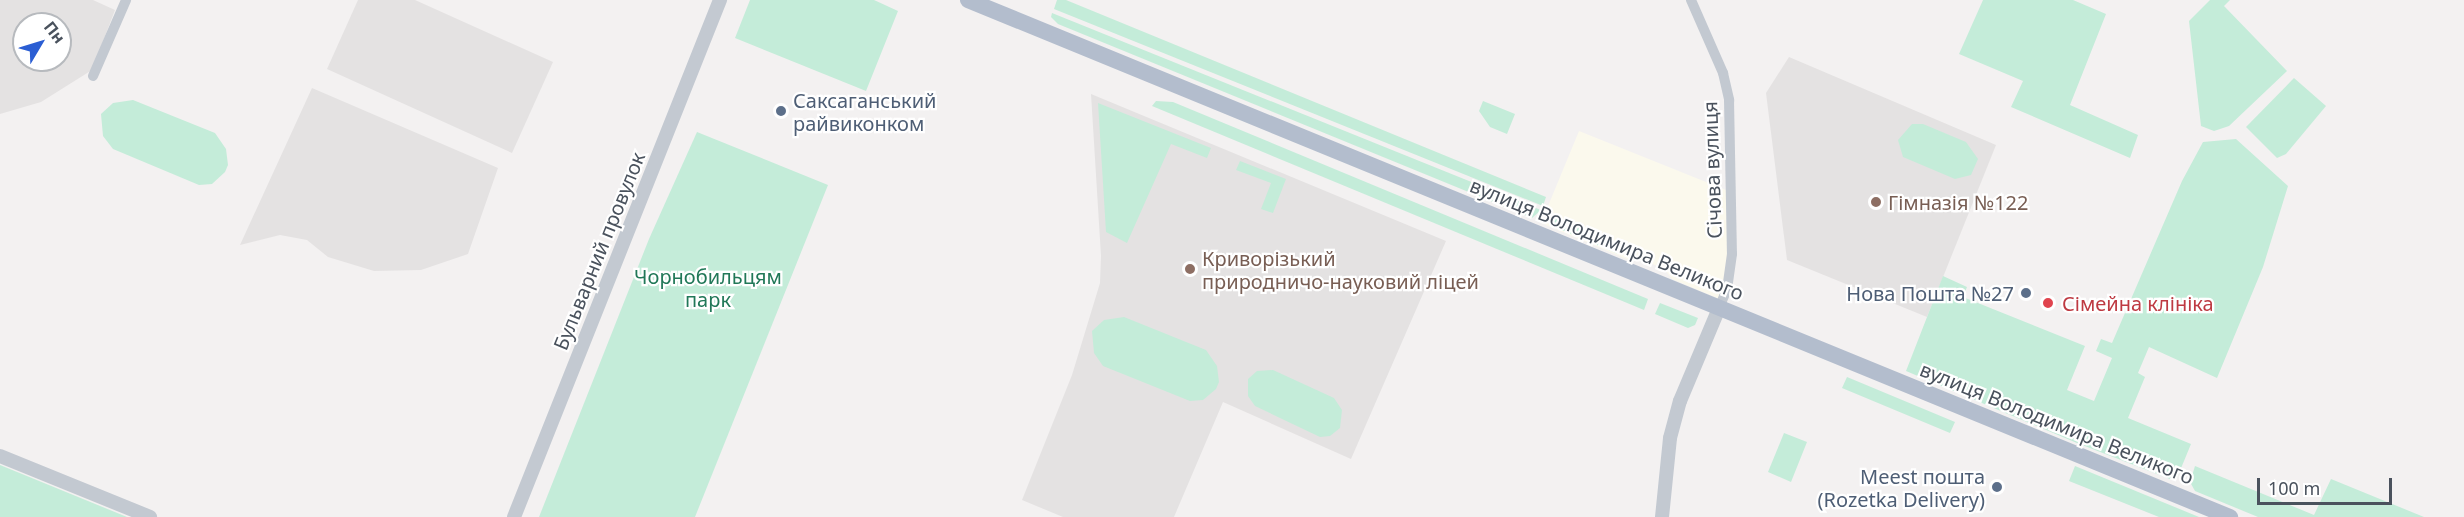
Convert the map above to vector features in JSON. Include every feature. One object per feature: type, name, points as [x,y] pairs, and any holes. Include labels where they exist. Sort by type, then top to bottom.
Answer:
[{"type":"main road","name":"вулиця Володимира Великого","points":[[968,0],[2230,517]]},
{"type":"street","points":[[93,76],[126,0]]},
{"type":"street","name":"Бульварний провулок","points":[[514,517],[720,0]]},
{"type":"street","name":"Січова вулиця","points":[[1691,0],[1719,63],[1729,100],[1732,254],[1727,289],[1719,308]]},
{"type":"street","points":[[1662,517],[1670,438],[1680,401],[1719,308]]},
{"type":"street","points":[[0,456],[150,517]]},
{"type":"shaded area","points":[[0,0],[93,0],[115,10],[92,70],[41,102],[0,114]]},
{"type":"shaded area","points":[[358,0],[415,0],[553,62],[512,153],[327,69]]},
{"type":"shaded area","name":"Гімназія №122","points":[[1789,57],[1996,145],[1927,317],[1787,260],[1766,93]]},
{"type":"shaded area","points":[[312,88],[498,168],[468,254],[421,270],[374,271],[328,257],[307,240],[280,235],[240,245]]},
{"type":"shaded area","points":[[1091,94],[1446,241],[1351,459],[1223,402],[1174,517],[1063,517],[1022,500],[1072,375],[1100,283],[1101,256]]},
{"type":"shaded area","points":[[1579,131],[1731,192],[1732,254],[1722,300],[1672,279],[1665,270],[1638,257],[1629,260],[1541,223]]},
{"type":"green space","points":[[750,0],[874,0],[898,11],[866,91],[735,38]]},
{"type":"green space","points":[[1057,0],[1066,0],[1546,197],[1543,206],[1054,9]]},
{"type":"green space","points":[[1983,0],[2073,0],[2106,14],[2070,105],[2138,135],[2130,158],[2011,107],[2023,81],[1959,54]]},
{"type":"green space","points":[[2210,0],[2230,0],[2224,6],[2287,71],[2229,126],[2214,131],[2201,126],[2189,21]]},
{"type":"green space","points":[[1052,13],[1541,210],[1532,218],[1058,24],[1051,17]]},
{"type":"green space","points":[[2294,78],[2326,106],[2286,154],[2277,158],[2246,127]]},
{"type":"green space","points":[[133,100],[215,133],[226,149],[228,165],[225,172],[212,184],[199,185],[113,149],[103,136],[101,114],[113,103]]},
{"type":"green space","points":[[1156,101],[1173,102],[1648,299],[1644,310],[1152,106]]},
{"type":"green space","points":[[1483,101],[1515,114],[1507,134],[1490,127],[1479,111]]},
{"type":"green space","points":[[1098,103],[1211,148],[1207,158],[1171,144],[1127,243],[1106,232]]},
{"type":"green space","points":[[1912,124],[1923,124],[1966,142],[1978,159],[1971,175],[1955,179],[1903,157],[1898,140]]},
{"type":"green space","name":"Чорнобильцям парк","points":[[697,132],[828,185],[695,517],[539,517],[649,239]]},
{"type":"green space","points":[[2236,139],[2288,186],[2263,267],[2217,378],[2149,347],[2138,373],[2145,377],[2128,418],[2191,444],[2177,478],[2170,479],[2077,443],[1906,371],[1943,276],[1967,287],[1963,297],[2085,346],[2067,390],[2094,401],[2112,358],[2096,351],[2101,339],[2112,343],[2182,181],[2203,142]]},
{"type":"green space","points":[[1240,161],[1286,179],[1273,213],[1261,209],[1271,183],[1236,170]]},
{"type":"green space","points":[[1550,214],[1625,246],[1618,254],[1550,225]]},
{"type":"green space","points":[[1660,303],[1698,318],[1695,325],[1688,328],[1655,314]]},
{"type":"green space","points":[[1124,317],[1206,350],[1217,366],[1219,382],[1216,389],[1203,400],[1190,401],[1103,366],[1094,353],[1092,331],[1104,320]]},
{"type":"green space","points":[[1273,370],[1334,398],[1342,410],[1340,428],[1330,436],[1320,437],[1255,406],[1248,396],[1248,379],[1257,371]]},
{"type":"green space","points":[[1847,377],[1955,422],[1950,433],[1842,388]]},
{"type":"green space","points":[[1784,433],[1807,442],[1791,482],[1768,472]]},
{"type":"green space","points":[[0,465],[127,517],[0,517]]},
{"type":"green space","points":[[2075,466],[2199,517],[2159,517],[2069,481]]},
{"type":"green space","points":[[2195,466],[2314,515],[2331,479],[2424,517],[2258,517],[2195,491],[2190,482]]},
{"type":"place","name":"Саксаганський райвиконком","points":[[781,111]]},
{"type":"place","name":"Гімназія №122","points":[[1876,202]]},
{"type":"place","name":"Криворізький природничо-науковий ліцей","points":[[1190,269]]},
{"type":"place","name":"Нова Пошта №27","points":[[2026,293]]},
{"type":"place","name":"Сімейна клініка","points":[[2048,303]]},
{"type":"place","name":"Meest пошта (Rozetka Delivery)","points":[[1997,487]]}]
